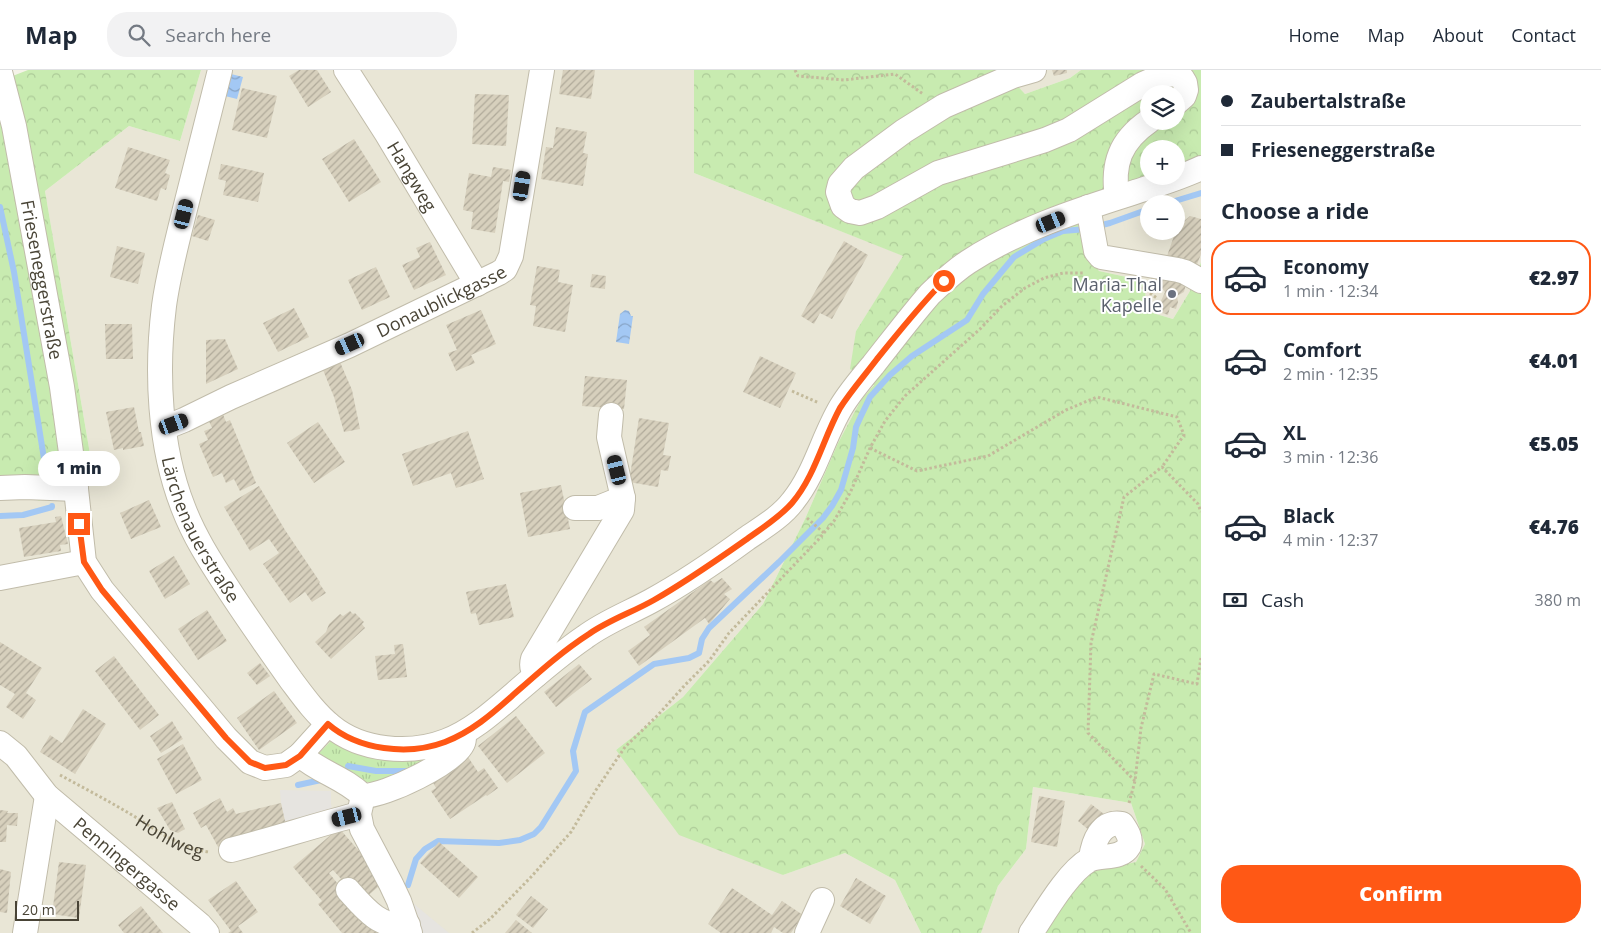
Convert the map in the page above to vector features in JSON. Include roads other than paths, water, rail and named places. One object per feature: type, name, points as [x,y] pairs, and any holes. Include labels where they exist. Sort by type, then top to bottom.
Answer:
[{"type":"street","name":"Lärchenauerstraße","points":[[220,70],[178,239],[164,306],[161,364],[162,398],[168,457],[175,485],[200,544],[263,641],[299,691],[328,724],[342,734],[358,741],[392,748],[428,746],[445,742],[464,733]]},
{"type":"street","name":"Hangweg","points":[[346,70],[387,134],[477,284]]},
{"type":"street","name":"Donaublickgasse","points":[[164,428],[350,344],[505,269],[509,262],[542,70]]},
{"type":"street","points":[[1034,70],[1013,76],[944,106],[927,116],[854,168],[840,184],[838,192],[843,206],[850,211],[860,213],[877,206],[938,173],[1045,140],[1069,130],[1140,86]]},
{"type":"street","name":"Frieseneggerstraße","points":[[0,72],[14,126],[62,387],[84,562]]},
{"type":"street","points":[[1141,85],[1164,75],[1177,74],[1185,83],[1185,93]]},
{"type":"street","points":[[1117,197],[1114,180],[1117,163],[1131,136],[1140,128]]},
{"type":"street","points":[[464,733],[489,716],[536,675],[589,634],[670,590],[738,545],[784,511],[807,480],[838,412],[852,392],[930,294],[955,271],[1002,243],[1090,213],[1117,197],[1180,177],[1201,168]]},
{"type":"street","points":[[1090,213],[1097,254],[1105,259],[1178,270],[1201,281]]},
{"type":"street","points":[[536,675],[532,671],[531,664],[533,659],[619,516],[623,506],[623,498],[609,437],[611,415]]},
{"type":"street","points":[[0,488],[76,489]]},
{"type":"street","points":[[575,508],[598,508],[623,498]]},
{"type":"street","points":[[0,578],[84,562],[102,590],[226,738],[250,762],[259,767],[272,768],[286,765],[300,756],[328,724]]},
{"type":"street","name":"Hohlweg","points":[[231,850],[335,820],[361,805],[375,794],[395,788],[430,770],[459,748],[463,742],[464,733]]},
{"type":"street","name":"Penningergasse","points":[[0,743],[16,756],[47,796],[200,925],[207,933]]},
{"type":"street","points":[[300,756],[348,784],[361,805],[362,829],[391,884],[409,929]]},
{"type":"street","points":[[25,933],[47,796]]},
{"type":"street","points":[[1031,933],[1062,888],[1080,867],[1091,859],[1115,855],[1125,850],[1130,840],[1122,824],[1110,824],[1102,829],[1095,839],[1091,859]]},
{"type":"street","points":[[348,890],[374,918],[409,929]]},
{"type":"street","points":[[807,933],[822,900]]},
{"type":"water","points":[[231,74],[243,77],[237,99],[225,96]]},
{"type":"water","points":[[625,310],[629,311],[631,316],[633,316],[629,344],[616,342],[620,314]]},
{"type":"waterway","points":[[1185,198],[1201,193]]},
{"type":"waterway","points":[[0,207],[14,272],[46,471]]},
{"type":"waterway","points":[[408,885],[416,859],[425,849],[438,841],[499,843],[520,840],[534,834],[541,827],[576,771],[573,751],[585,712],[654,664],[689,658],[699,653],[702,639],[709,628],[779,562],[823,518],[832,506],[841,490],[853,448],[856,427],[870,397],[890,375],[912,356],[967,320],[983,294],[1014,257],[1044,239],[1063,231],[1086,229],[1140,212]]},
{"type":"waterway","points":[[0,516],[23,515],[52,506]]},
{"type":"waterway","points":[[348,766],[376,771],[408,771]]},
{"type":"waterway","points":[[298,785],[321,780]]},
{"type":"place","name":"Maria-Thal Kapelle","points":[[1172,294]]}]
